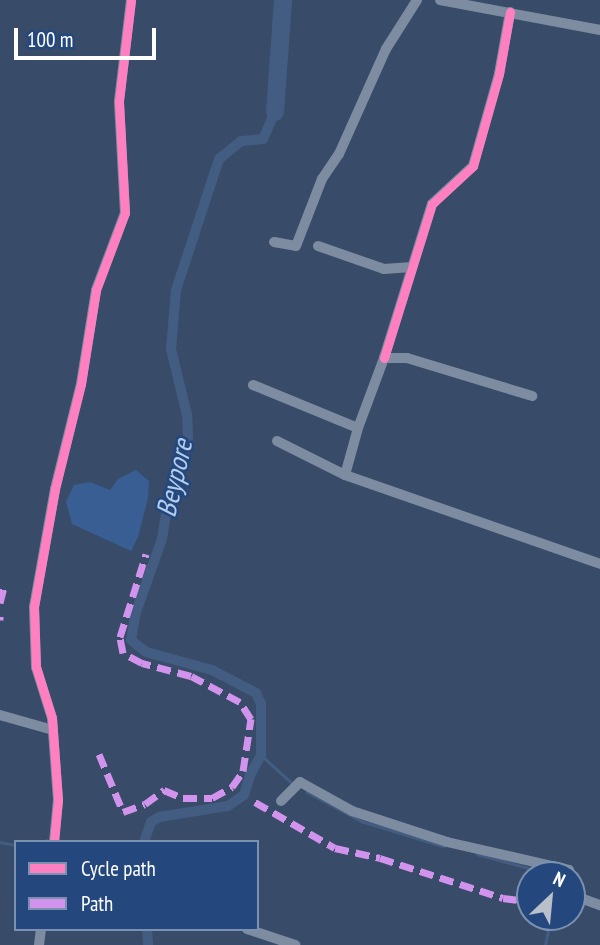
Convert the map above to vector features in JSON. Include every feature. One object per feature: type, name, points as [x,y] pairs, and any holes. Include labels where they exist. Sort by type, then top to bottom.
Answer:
[{"type":"street","points":[[54,840],[58,800],[53,730],[36,667],[34,607],[55,489],[81,384],[96,289],[125,213],[119,101],[131,0]]},
{"type":"street","points":[[274,242],[296,246],[322,179],[339,154],[386,48],[417,0]]},
{"type":"street","points":[[439,0],[600,30]]},
{"type":"street","points":[[345,475],[432,204],[473,166],[499,74],[510,12]]},
{"type":"street","points":[[318,246],[384,269],[412,267]]},
{"type":"street","points":[[384,358],[407,358],[533,396]]},
{"type":"street","points":[[253,385],[358,428]]},
{"type":"street","points":[[277,441],[345,475],[600,564]]},
{"type":"street","points":[[0,715],[53,730]]},
{"type":"street","points":[[281,802],[300,782],[352,811],[447,842],[530,861]]},
{"type":"street","points":[[253,931],[295,945]]},
{"type":"shaded area","points":[[136,470],[149,481],[148,498],[138,537],[131,551],[72,524],[66,502],[74,485],[90,482],[110,490],[118,479]]},
{"type":"waterway","points":[[275,112],[283,0]]},
{"type":"waterway","name":"Beypore","points":[[145,840],[151,822],[159,817],[228,806],[244,795],[250,775],[261,755],[261,704],[256,693],[212,670],[146,652],[131,640],[136,612],[162,539],[166,515],[188,439],[187,415],[171,349],[176,290],[219,159],[241,141],[263,139],[275,112]]},
{"type":"waterway","name":"Beypore","points":[[261,755],[292,783]]},
{"type":"waterway","name":"Beypore","points":[[307,792],[361,821],[443,846]]},
{"type":"waterway","points":[[0,842],[14,845]]},
{"type":"waterway","name":"Beypore","points":[[477,854],[516,865]]},
{"type":"waterway","name":"Beypore","points":[[147,931],[148,945]]},
{"type":"waterway","name":"Beypore","points":[[545,945],[548,931]]},
{"type":"marked path","points":[[99,754],[123,812],[145,804],[164,790],[183,798],[212,798],[232,787],[243,771],[251,719],[240,702],[191,676],[142,663],[123,653],[120,637],[146,554]]},
{"type":"marked path","points":[[0,603],[4,587]]},
{"type":"marked path","points":[[255,802],[335,848],[380,858],[503,898],[516,900]]},
{"type":"cycle path","points":[[54,840],[58,800],[52,718],[36,667],[34,607],[55,489],[81,384],[96,290],[125,213],[119,101],[131,0]]},
{"type":"cycle path","points":[[384,358],[432,204],[473,166],[499,74],[510,12]]}]
